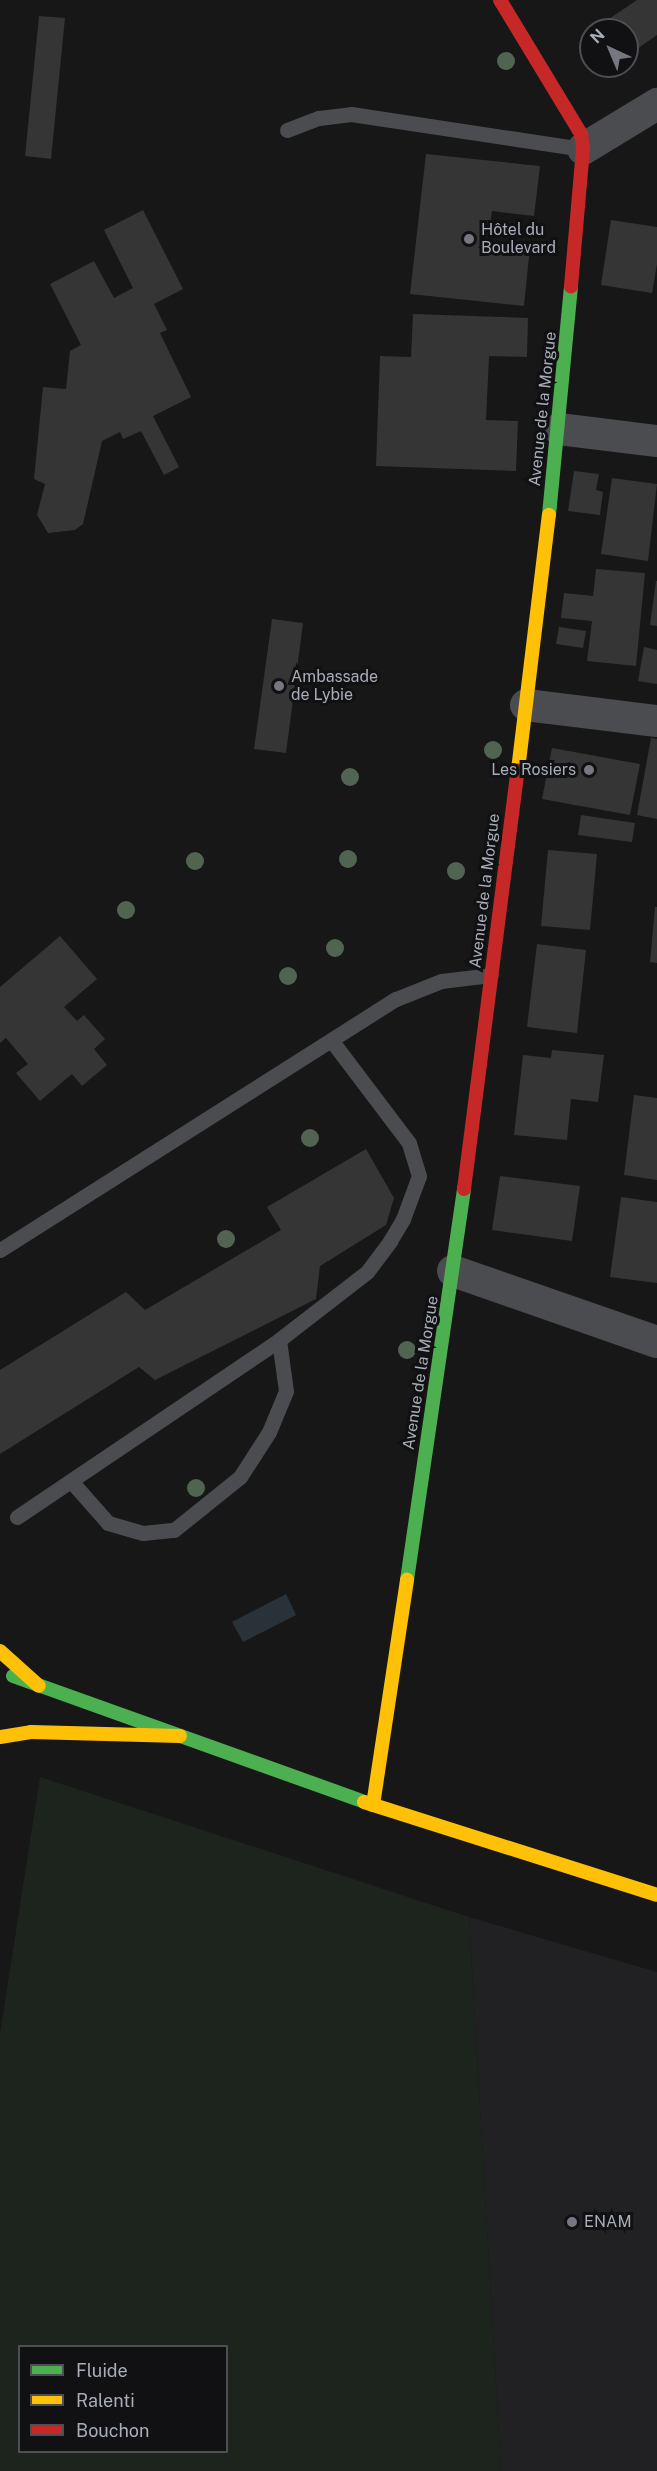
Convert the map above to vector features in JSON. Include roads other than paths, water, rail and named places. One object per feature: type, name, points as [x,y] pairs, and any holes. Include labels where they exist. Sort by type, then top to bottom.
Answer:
[{"type":"street","name":"Avenue de la Morgue","points":[[373,1805],[453,1271],[491,975],[559,429],[583,149],[581,134],[506,2]]},
{"type":"street","points":[[583,149],[657,104]]},
{"type":"street","points":[[559,429],[657,441]]},
{"type":"street","points":[[525,705],[657,721]]},
{"type":"street","points":[[453,1271],[657,1342]]},
{"type":"street","points":[[0,1651],[39,1686]]},
{"type":"street","points":[[0,1670],[373,1805],[657,1895]]},
{"type":"street","points":[[0,1737],[31,1732],[180,1736]]},
{"type":"lane","points":[[287,130],[319,118],[351,114],[583,149]]},
{"type":"lane","points":[[0,1250],[396,999],[441,981],[491,975]]},
{"type":"lane","points":[[17,1517],[279,1340],[367,1272],[390,1241],[403,1218],[419,1176],[408,1143],[331,1040]]},
{"type":"lane","points":[[71,1481],[108,1523],[143,1533],[174,1530],[240,1478],[269,1432],[286,1391],[279,1340]]},
{"type":"place","name":"Hôtel du Boulevard","points":[[469,239]]},
{"type":"place","name":"Ambassade de Lybie","points":[[279,686]]},
{"type":"place","name":"Les Rosiers","points":[[589,770]]},
{"type":"place","name":"ENAM","points":[[572,2222]]}]
